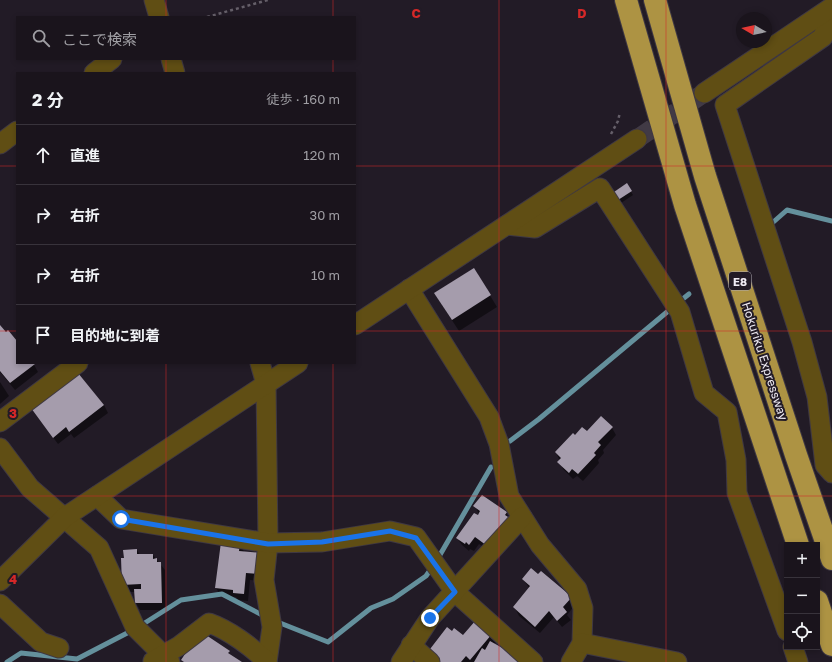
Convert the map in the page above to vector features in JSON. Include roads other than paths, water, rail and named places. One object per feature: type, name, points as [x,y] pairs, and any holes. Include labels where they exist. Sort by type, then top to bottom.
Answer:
[{"type":"highway","name":"E8","points":[[626,0],[685,205],[797,542]]},
{"type":"highway","name":"Hokuriku Expressway","points":[[655,0],[706,176],[796,455],[832,559]]},
{"type":"highway","points":[[820,610],[832,645]]},
{"type":"street","points":[[154,0],[159,16]]},
{"type":"street","points":[[704,93],[832,8]]},
{"type":"street","points":[[832,8],[823,37],[725,105],[802,342],[817,397],[825,465],[832,474]]},
{"type":"street","points":[[95,72],[111,60]]},
{"type":"street","points":[[171,60],[175,72]]},
{"type":"street","points":[[0,144],[16,132]]},
{"type":"street","points":[[356,324],[637,139]]},
{"type":"street","points":[[507,225],[535,228],[600,188],[680,312],[704,393],[727,412],[736,460],[737,493],[784,623]]},
{"type":"street","points":[[409,289],[489,417],[499,444],[509,496],[540,545],[577,589],[583,608],[582,642],[571,662]]},
{"type":"street","points":[[0,422],[77,364]]},
{"type":"street","points":[[260,364],[266,384],[268,544],[264,580],[272,627],[267,662]]},
{"type":"street","points":[[0,580],[65,517],[296,364]]},
{"type":"street","points":[[0,448],[30,488],[99,548],[135,627],[161,660],[209,623],[220,627],[260,655],[267,662]]},
{"type":"street","points":[[97,496],[121,519],[268,544],[322,542],[390,531],[416,538],[455,592],[533,662]]},
{"type":"street","points":[[401,662],[430,618],[522,517]]},
{"type":"street","points":[[0,604],[41,642],[59,648]]},
{"type":"street","points":[[582,642],[678,662]]},
{"type":"street","points":[[411,645],[430,662]]},
{"type":"street","points":[[794,650],[798,662]]},
{"type":"waterway","points":[[770,225],[787,210],[832,221]]},
{"type":"waterway","points":[[679,302],[689,294]]},
{"type":"waterway","points":[[510,441],[539,419],[673,307]]},
{"type":"waterway","points":[[437,560],[491,467]]},
{"type":"waterway","points":[[275,621],[328,642],[371,608],[393,599],[426,576],[433,566]]},
{"type":"waterway","points":[[140,626],[181,600],[222,594],[266,617]]},
{"type":"waterway","points":[[7,662],[21,653],[77,659],[133,630]]},
{"type":"tunnel","points":[[637,139],[704,93]]}]
